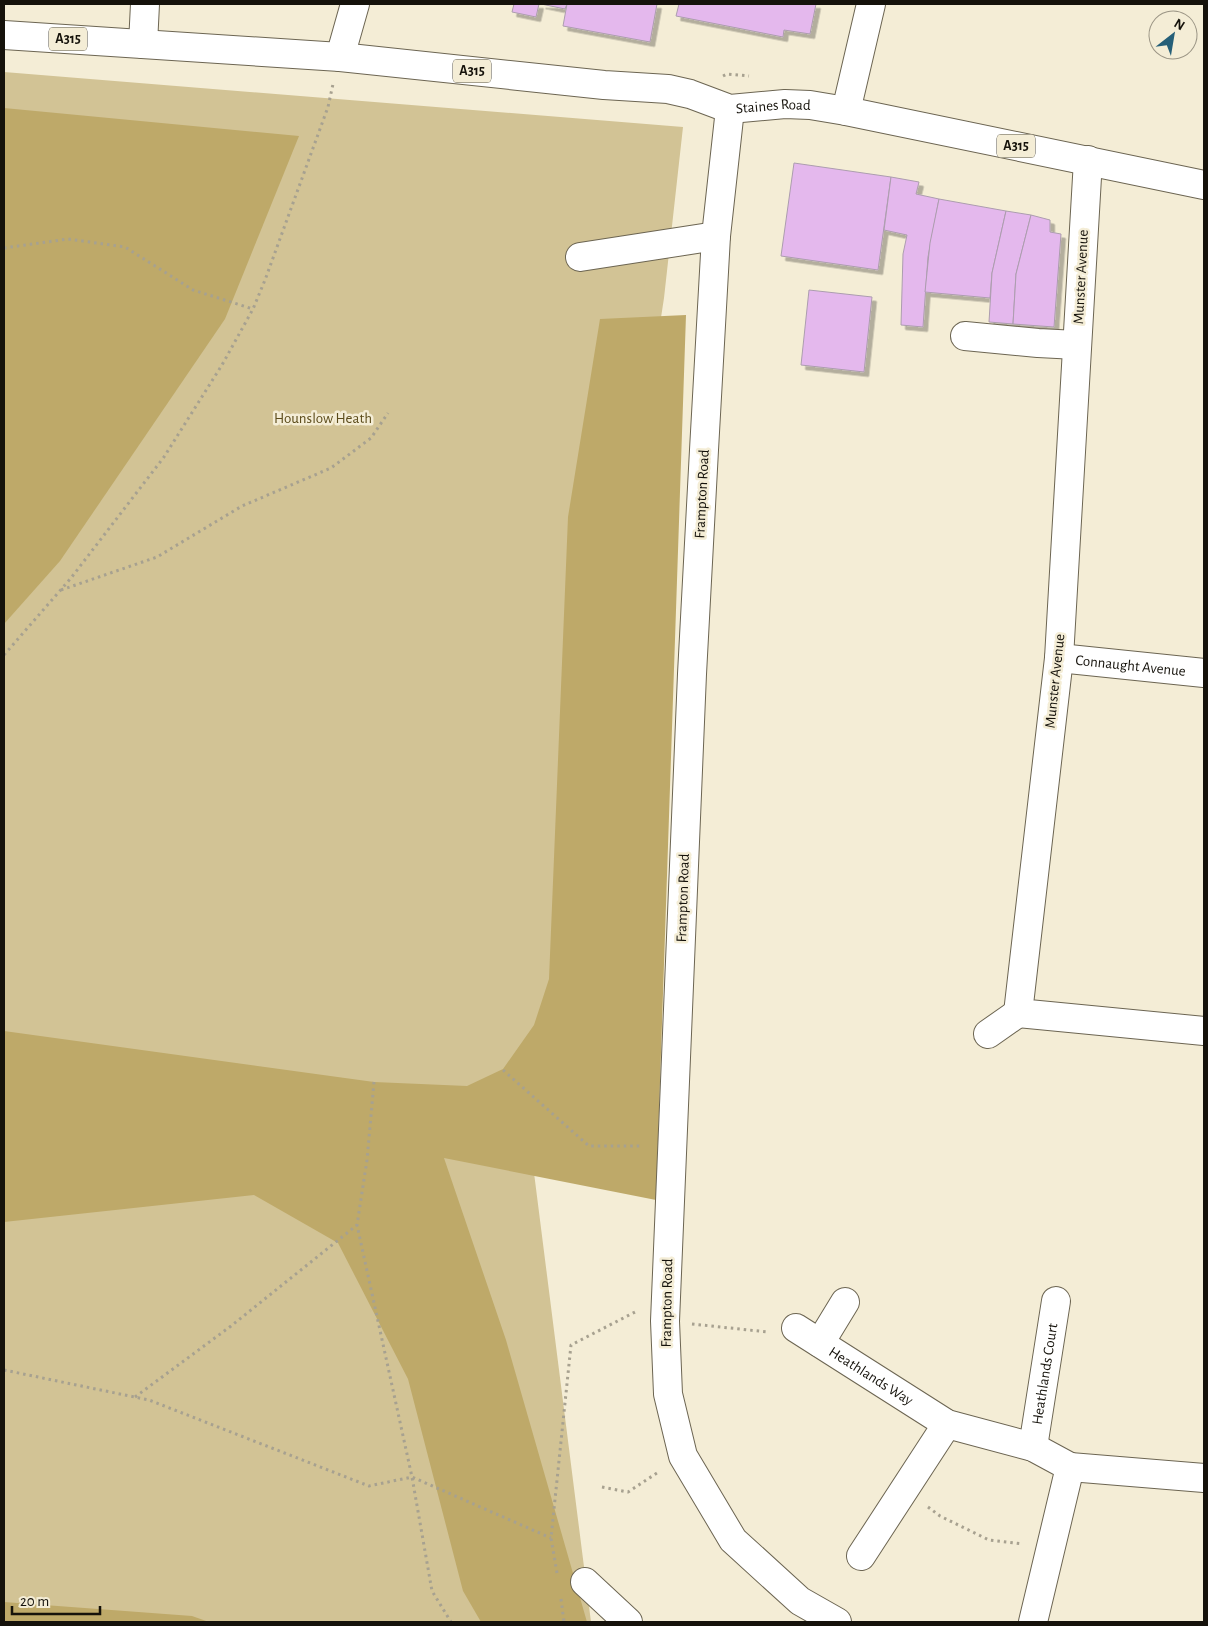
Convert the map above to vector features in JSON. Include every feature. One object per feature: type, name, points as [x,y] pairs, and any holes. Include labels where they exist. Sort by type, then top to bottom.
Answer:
[{"type":"street","points":[[143,44],[145,4]]},
{"type":"street","points":[[340,57],[356,4]]},
{"type":"street","points":[[846,111],[870,4]]},
{"type":"street","name":"A315","points":[[4,35],[340,57]]},
{"type":"street","name":"Staines Road","points":[[340,57],[604,85],[668,89],[690,94],[730,109],[785,104],[810,105],[1204,185]]},
{"type":"street","name":"Frampton Road","points":[[730,109],[716,236],[692,674],[666,1309],[668,1394],[683,1456],[734,1540],[800,1601],[837,1622]]},
{"type":"street","name":"Munster Avenue","points":[[1018,1013],[1059,658],[1088,160]]},
{"type":"street","points":[[580,258],[716,236]]},
{"type":"street","points":[[965,336],[1038,344],[1078,345]]},
{"type":"street","name":"Connaught Avenue","points":[[1059,658],[1204,673]]},
{"type":"street","points":[[988,1034],[1018,1013],[1204,1031]]},
{"type":"street","name":"Heathlands Court","points":[[1032,1447],[1056,1301]]},
{"type":"street","points":[[820,1342],[845,1302]]},
{"type":"street","name":"Heathlands Way","points":[[796,1328],[947,1424],[1032,1447],[1070,1466],[1204,1478]]},
{"type":"street","points":[[861,1556],[947,1424]]},
{"type":"street","points":[[1033,1622],[1070,1466]]},
{"type":"street","points":[[585,1582],[628,1622]]},
{"type":"path","points":[[4,655],[61,590],[164,457],[222,365],[253,309],[265,280],[328,107],[340,57]]},
{"type":"path","points":[[4,248],[68,239],[125,246],[193,290],[253,309]]},
{"type":"path","points":[[61,590],[157,557],[242,506],[331,468],[371,438],[388,413]]},
{"type":"path","points":[[503,1070],[589,1146],[672,1147]]},
{"type":"path","points":[[374,1082],[367,1160],[357,1225],[412,1477],[432,1591],[451,1622]]},
{"type":"path","points":[[134,1397],[231,1326],[357,1225]]},
{"type":"path","points":[[4,1370],[149,1400],[369,1486],[412,1477],[551,1538],[571,1345],[666,1309],[764,1332],[796,1328]]},
{"type":"path","points":[[602,1487],[628,1492],[683,1456]]},
{"type":"path","points":[[904,1490],[940,1516],[989,1540],[1051,1548]]},
{"type":"green space","name":"Hounslow Heath","points":[[4,72],[683,127],[664,298],[532,1157],[591,1622],[4,1622]]},
{"type":"shaded area","points":[[4,108],[299,136],[225,319],[60,561],[4,624]]},
{"type":"shaded area","points":[[686,315],[656,1200],[444,1158],[506,1340],[587,1622],[481,1622],[463,1591],[408,1379],[338,1243],[254,1195],[4,1222],[4,1031],[374,1082],[467,1086],[503,1069],[534,1025],[549,979],[568,517],[600,319]]},
{"type":"shaded area","points":[[4,1602],[192,1616],[209,1622],[4,1622]]},
{"type":"building","points":[[514,4],[539,4],[536,17],[512,12]]},
{"type":"building","points":[[541,4],[567,4],[565,9]]},
{"type":"building","points":[[567,4],[657,4],[650,42],[563,26]]},
{"type":"building","points":[[679,4],[816,4],[810,34],[784,30],[783,37],[676,16]]},
{"type":"building","points":[[794,163],[891,177],[878,270],[781,256]]},
{"type":"building","points":[[891,177],[919,182],[916,194],[939,199],[928,257],[923,327],[901,325],[903,254],[907,235],[884,230]]},
{"type":"building","points":[[939,199],[1006,211],[992,273],[990,298],[925,292],[930,243]]},
{"type":"building","points":[[1006,211],[1031,215],[1016,274],[1013,324],[989,322],[992,273]]},
{"type":"building","points":[[1031,215],[1050,220],[1050,232],[1061,234],[1054,327],[1013,324],[1016,274]]},
{"type":"building","points":[[809,290],[872,297],[864,372],[801,365]]}]
